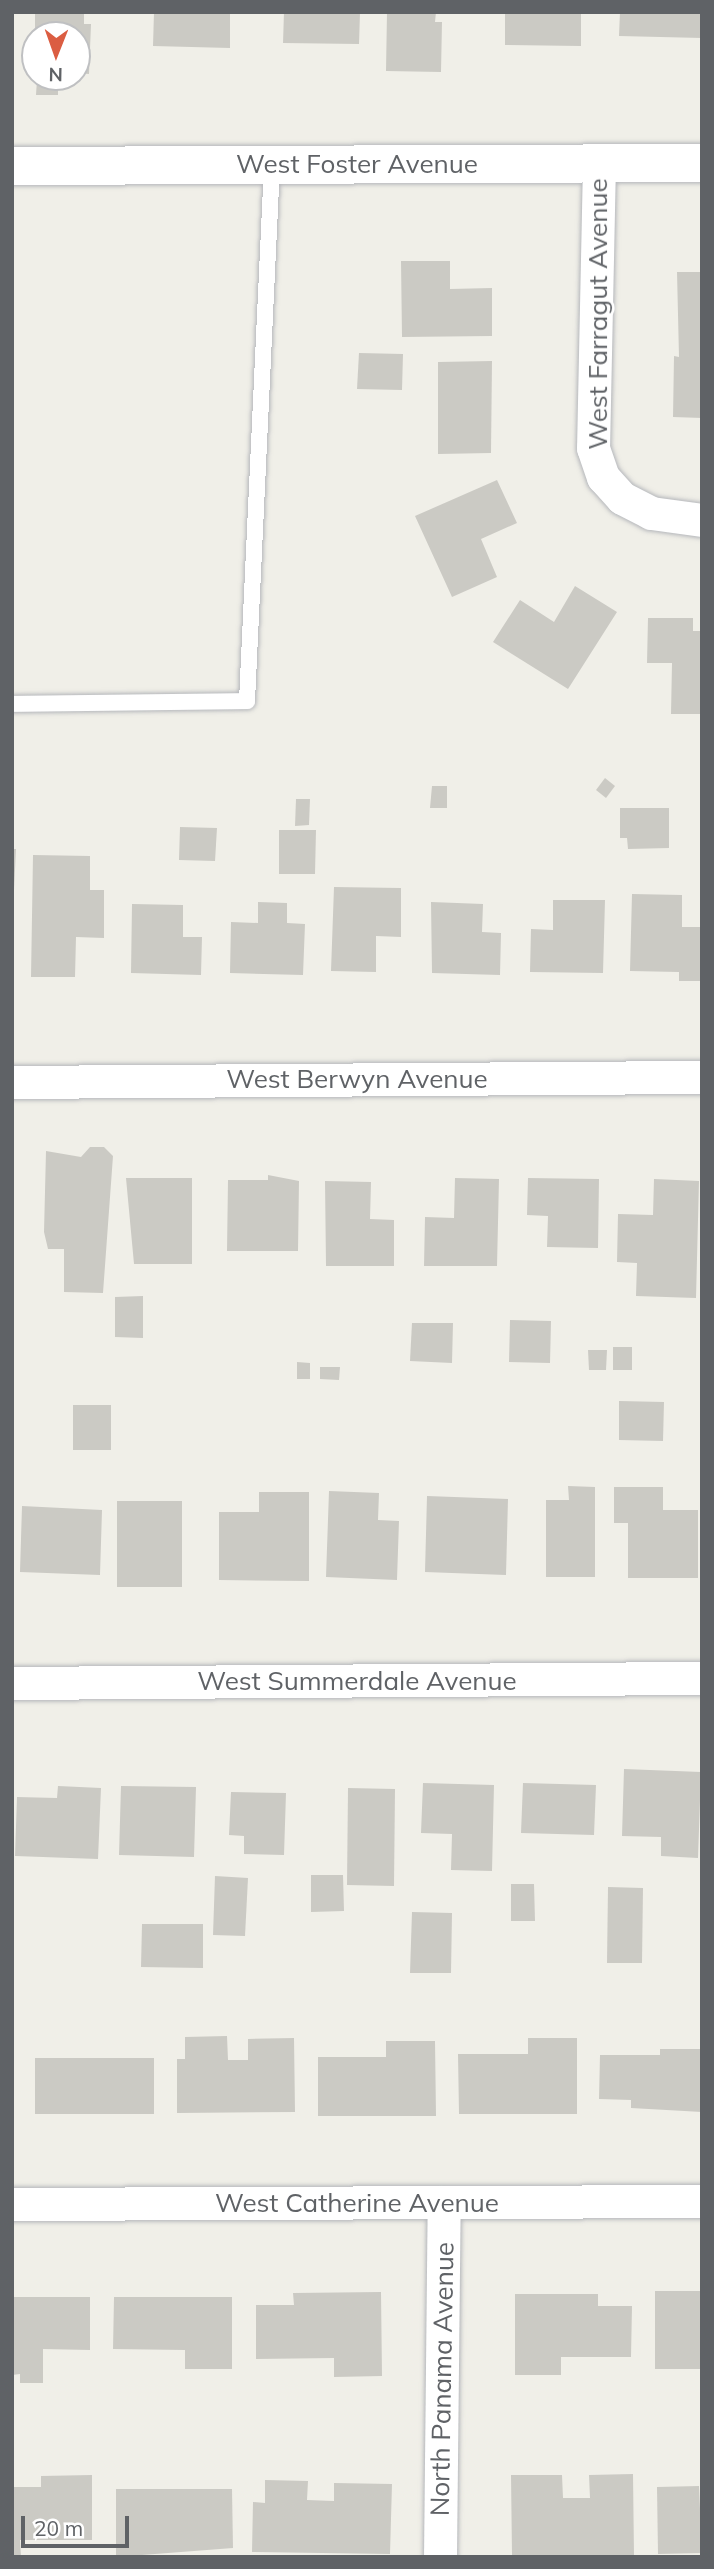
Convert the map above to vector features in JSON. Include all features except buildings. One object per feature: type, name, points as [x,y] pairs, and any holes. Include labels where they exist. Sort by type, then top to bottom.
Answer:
[{"type":"street","name":"West Farragut Avenue","points":[[599,163],[593,448],[603,477],[622,498],[651,513],[702,520]]},
{"type":"street","name":"West Foster Avenue","points":[[12,166],[702,163]]},
{"type":"street","name":"West Berwyn Avenue","points":[[12,1082],[702,1077]]},
{"type":"street","name":"West Summerdale Avenue","points":[[12,1683],[702,1678]]},
{"type":"street","name":"West Catherine Avenue","points":[[12,2204],[702,2201]]},
{"type":"street","name":"North Panama Avenue","points":[[440,2557],[444,2202]]},
{"type":"lane","points":[[12,704],[247,701],[272,165]]}]
